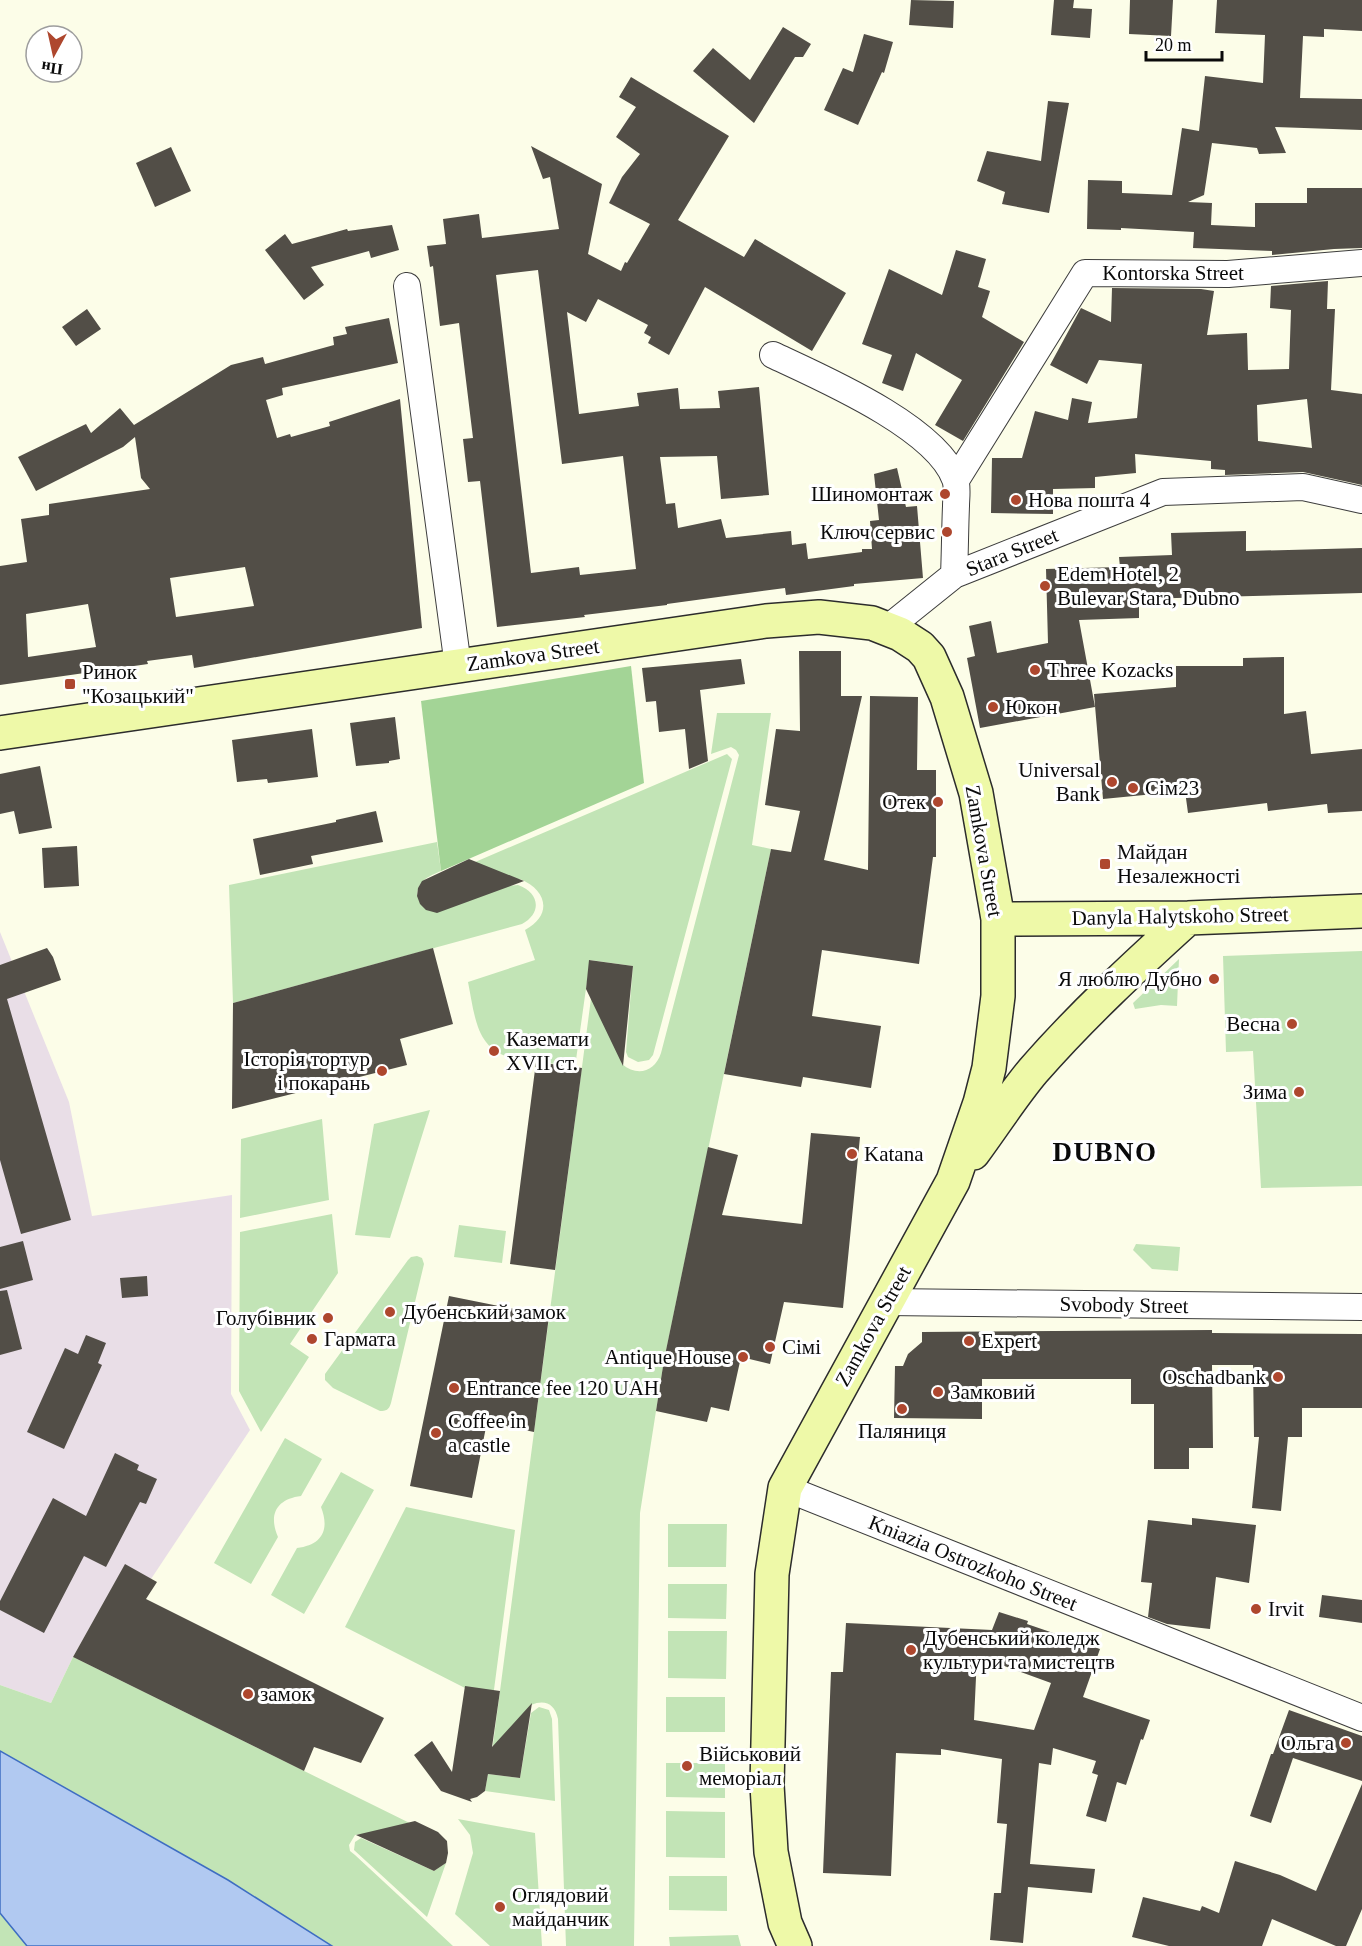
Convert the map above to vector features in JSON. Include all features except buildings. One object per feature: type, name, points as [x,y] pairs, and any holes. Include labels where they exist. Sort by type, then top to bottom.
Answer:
[{"type":"main road","name":"Zamkova Street","points":[[0,732],[766,621],[836,618],[872,623],[888,628],[910,640],[925,652],[948,697],[976,793],[998,919],[998,996],[988,1068],[980,1103],[953,1181],[786,1488],[772,1574],[767,1785],[771,1852],[785,1923],[795,1946]]},
{"type":"main road","name":"Danyla Halytskoho Street","points":[[998,919],[1188,918],[1362,911]]},
{"type":"main road","points":[[953,1181],[1032,1072],[1097,1003],[1188,918]]},
{"type":"street","name":"Kontorska Street","points":[[956,480],[1085,273],[1228,274],[1362,263]]},
{"type":"street","points":[[407,286],[458,666]]},
{"type":"street","points":[[773,355],[875,406],[930,443],[956,480],[954,575]]},
{"type":"street","name":"Stara Street","points":[[888,628],[954,575],[1163,492],[1303,487],[1362,500]]},
{"type":"street","name":"Svobody Street","points":[[886,1302],[1362,1307]]},
{"type":"street","name":"Kniazia Ostrozkoho Street","points":[[786,1488],[1362,1718]]},
{"type":"shaded area","points":[[0,932],[69,1102],[92,1216],[232,1195],[231,1394],[250,1430],[151,1579],[125,1565],[73,1657],[51,1703],[0,1685]]},
{"type":"green space","points":[[631,666],[644,783],[441,871],[421,701]]},
{"type":"green space","points":[[717,713],[771,713],[752,845],[771,849],[664,1360],[640,1513],[634,1946],[566,1946],[558,1719],[552,1706],[545,1703],[531,1705],[490,1767],[595,968],[622,1064],[639,1071],[650,1068],[661,1053],[739,755],[731,747],[711,754]]},
{"type":"green space","points":[[727,754],[732,759],[653,1055],[649,1060],[638,1062],[628,1057],[626,1052],[633,966],[590,960],[575,1067],[510,1058],[488,1045],[478,1027],[468,982],[535,960],[525,930],[540,917],[543,910],[541,896],[520,879],[431,881]]},
{"type":"green space","points":[[437,842],[441,871],[424,880],[417,896],[518,885],[531,893],[534,898],[536,903],[533,914],[522,924],[233,1003],[229,885]]},
{"type":"green space","points":[[1362,951],[1362,1186],[1261,1188],[1253,1051],[1226,1052],[1223,956]]},
{"type":"green space","points":[[1179,959],[1177,1006],[1161,1005],[1135,1009],[1133,1003]]},
{"type":"green space","points":[[430,1110],[390,1238],[355,1235],[374,1124]]},
{"type":"green space","points":[[322,1119],[329,1200],[240,1218],[241,1139]]},
{"type":"green space","points":[[332,1214],[338,1273],[290,1344],[309,1357],[261,1432],[239,1391],[240,1232]]},
{"type":"green space","points":[[459,1225],[506,1231],[502,1263],[454,1257]]},
{"type":"green space","points":[[1136,1244],[1180,1247],[1178,1271],[1152,1269],[1133,1250]]},
{"type":"green space","points":[[417,1256],[422,1258],[424,1264],[391,1403],[387,1410],[380,1411],[333,1388],[325,1380],[325,1374],[408,1260]]},
{"type":"green space","points":[[285,1438],[322,1459],[301,1496],[286,1500],[277,1509],[274,1521],[278,1537],[251,1584],[214,1563]]},
{"type":"green space","points":[[341,1472],[374,1490],[304,1614],[271,1595],[297,1548],[313,1544],[322,1535],[325,1523],[321,1507]]},
{"type":"green space","points":[[406,1507],[515,1530],[485,1758],[459,1752],[465,1688],[345,1627]]},
{"type":"green space","points":[[668,1524],[727,1524],[726,1567],[668,1567]]},
{"type":"green space","points":[[668,1584],[727,1584],[726,1619],[668,1618]]},
{"type":"green space","points":[[668,1631],[727,1631],[726,1679],[668,1678]]},
{"type":"green space","points":[[73,1657],[436,1836],[361,1834],[355,1835],[349,1845],[350,1851],[453,1946],[0,1946],[0,1685],[51,1703]]},
{"type":"green space","points":[[666,1697],[725,1697],[725,1732],[666,1732]]},
{"type":"green space","points":[[539,1707],[549,1710],[552,1719],[555,1801],[485,1791],[488,1774],[520,1778],[531,1713]]},
{"type":"green space","points":[[666,1763],[725,1763],[725,1798],[666,1797]]},
{"type":"green space","points":[[666,1811],[725,1812],[725,1858],[666,1857]]},
{"type":"green space","points":[[458,1819],[535,1833],[542,1946],[490,1946],[455,1914],[473,1853],[470,1835]]},
{"type":"green space","points":[[361,1838],[434,1871],[446,1863],[427,1917],[354,1850],[355,1842]]},
{"type":"green space","points":[[669,1876],[727,1876],[727,1911],[669,1910]]},
{"type":"green space","points":[[738,1935],[741,1946],[670,1946],[669,1937]]},
{"type":"water","points":[[0,1751],[228,1880],[332,1946],[27,1946],[0,1913]]},
{"type":"place","name":"Шиномонтаж","points":[[945,494]]},
{"type":"place","name":"Нова пошта 4","points":[[1016,500]]},
{"type":"place","name":"Ключ сервис","points":[[947,532]]},
{"type":"place","name":"Edem Hotel, 2 Bulevar Stara, Dubno","points":[[1045,586]]},
{"type":"place","name":"Three Kozacks","points":[[1035,670]]},
{"type":"place","name":"Ринок \"Козацький\"","points":[[70,684]]},
{"type":"place","name":"Юкон","points":[[993,707]]},
{"type":"place","name":"Universal Bank","points":[[1112,782]]},
{"type":"place","name":"Сім23","points":[[1133,788]]},
{"type":"place","name":"Отек","points":[[938,802]]},
{"type":"place","name":"Майдан Незалежності","points":[[1105,864]]},
{"type":"place","name":"Я люблю Дубно","points":[[1214,979]]},
{"type":"place","name":"Весна","points":[[1292,1024]]},
{"type":"place","name":"Каземати XVII ст.","points":[[494,1051]]},
{"type":"place","name":"Історія тортур і покарань","points":[[382,1071]]},
{"type":"place","name":"Зима","points":[[1299,1092]]},
{"type":"place","name":"Katana","points":[[852,1154]]},
{"type":"place","name":"Дубенський замок","points":[[390,1312]]},
{"type":"place","name":"Голубівник","points":[[328,1318]]},
{"type":"place","name":"Гармата","points":[[312,1339]]},
{"type":"place","name":"Expert","points":[[969,1341]]},
{"type":"place","name":"Сімі","points":[[770,1347]]},
{"type":"place","name":"Antique House","points":[[743,1357]]},
{"type":"place","name":"Oschadbank","points":[[1278,1377]]},
{"type":"place","name":"Entrance fee 120 UAH","points":[[454,1388]]},
{"type":"place","name":"Замковий","points":[[938,1392]]},
{"type":"place","name":"Паляниця","points":[[902,1409]]},
{"type":"place","name":"Coffee in a castle","points":[[436,1433]]},
{"type":"place","name":"Irvit","points":[[1256,1609]]},
{"type":"place","name":"Дубенський коледж культури та мистецтв","points":[[911,1650]]},
{"type":"place","name":"замок","points":[[248,1694]]},
{"type":"place","name":"Ольга","points":[[1346,1743]]},
{"type":"place","name":"Військовий меморіал","points":[[687,1766]]},
{"type":"place","name":"Оглядовий майданчик","points":[[500,1907]]},
{"type":"district","name":"DUBNO","points":[[1105,1152]]}]
